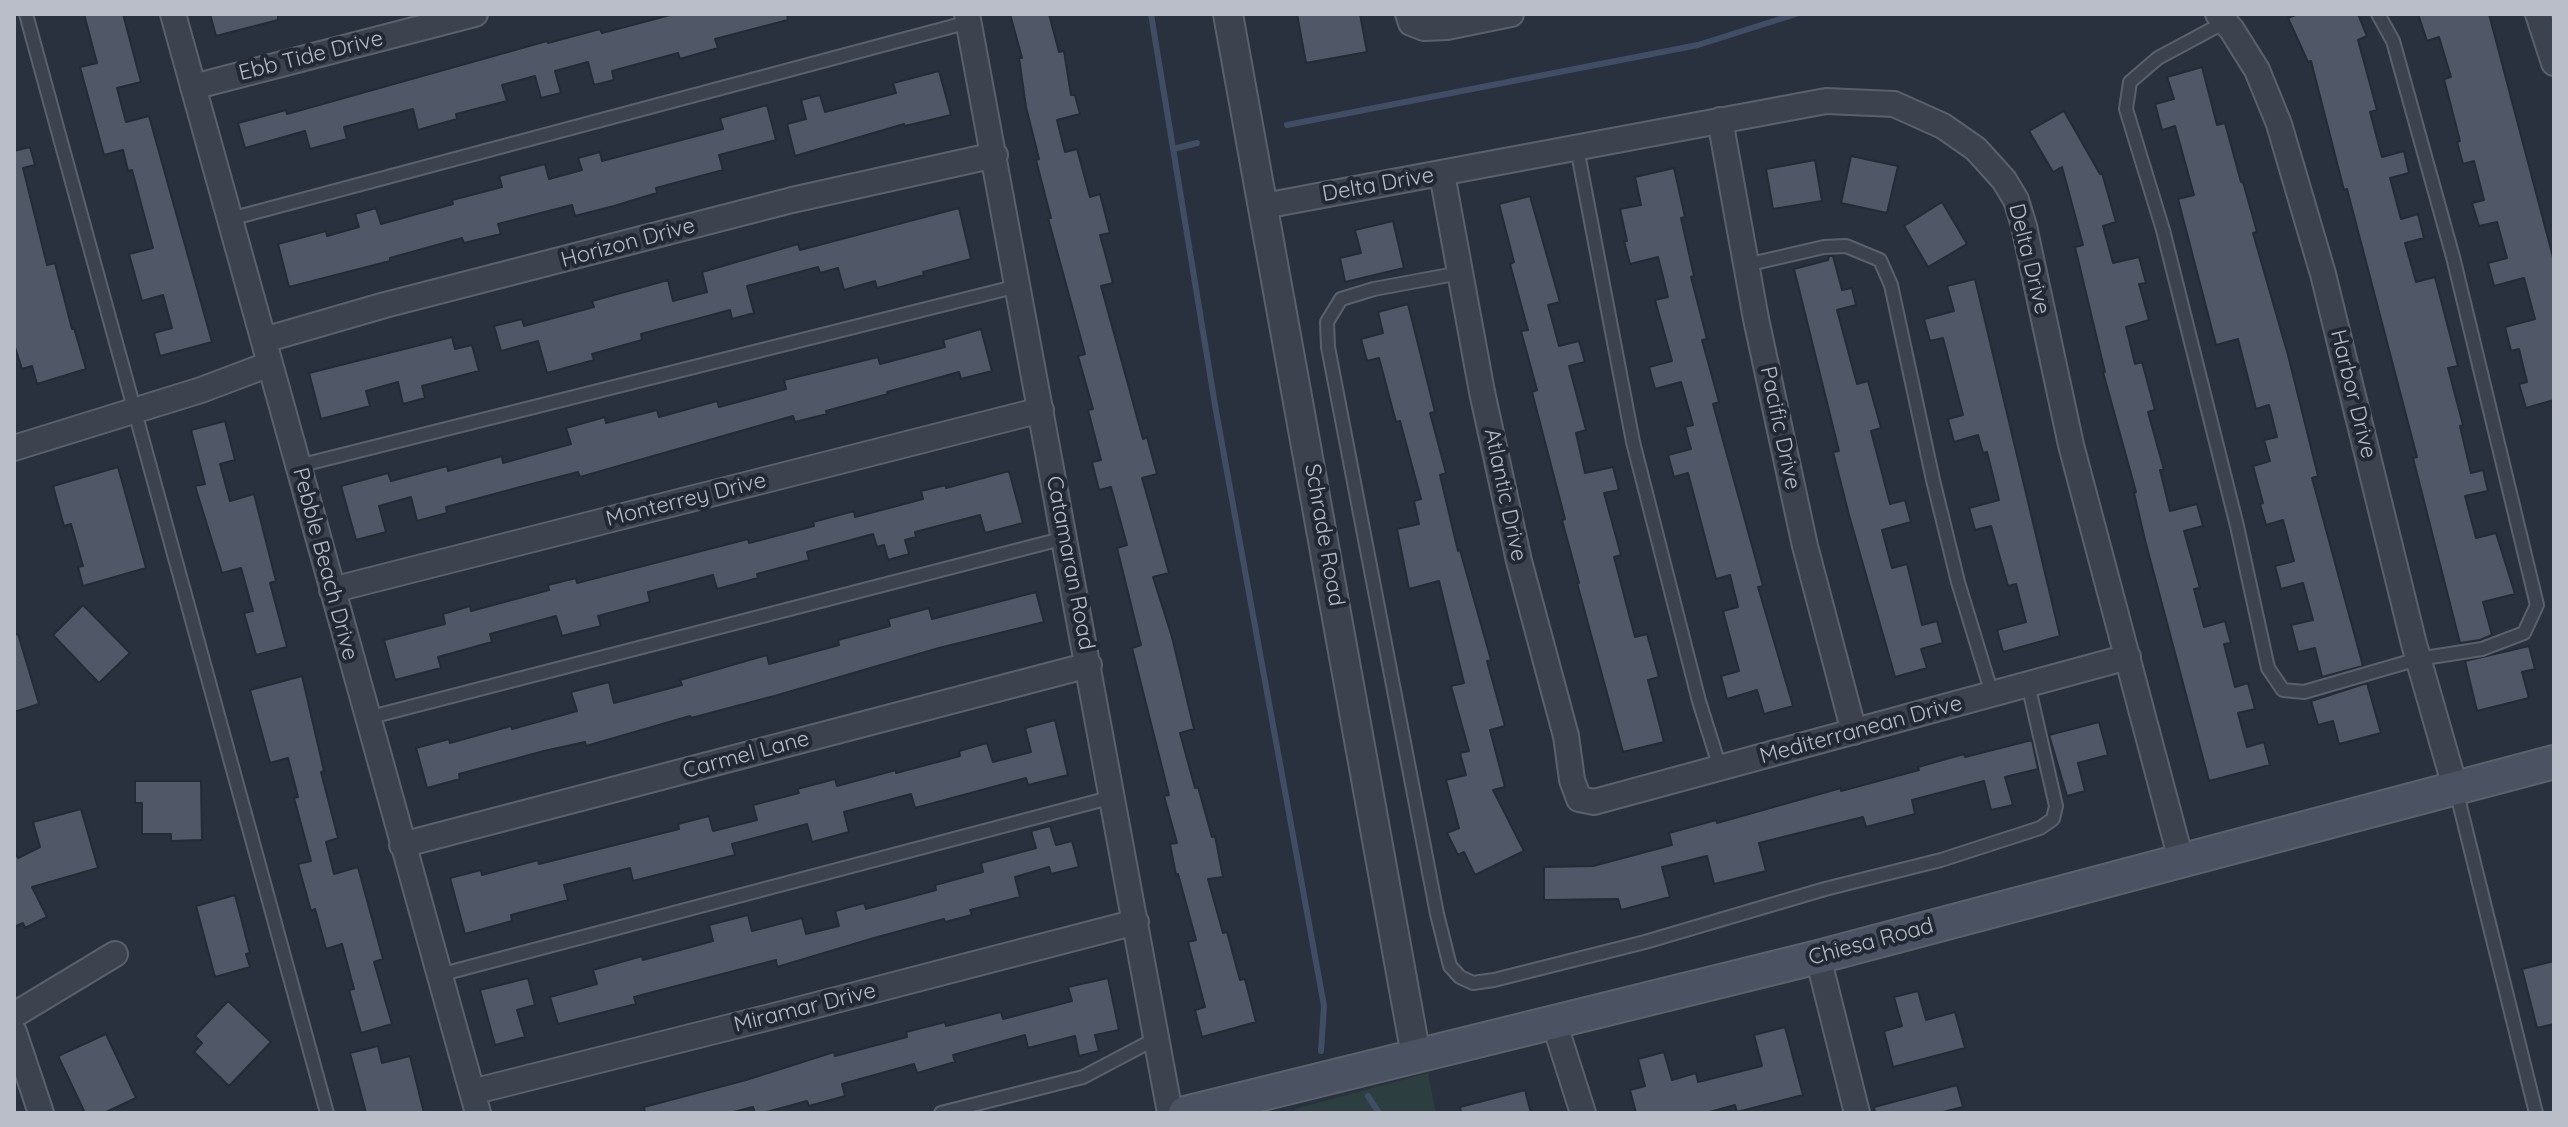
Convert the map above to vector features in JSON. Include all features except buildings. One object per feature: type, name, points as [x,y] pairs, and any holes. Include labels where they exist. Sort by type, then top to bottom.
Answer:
[{"type":"main road","name":"Chiesa Road","points":[[1185,1113],[1269,1103],[1416,1056],[1818,957],[2554,762]]},
{"type":"street","name":"Pebble Beach Drive","points":[[173,14],[475,1102]]},
{"type":"street","name":"Ebb Tide Drive","points":[[193,87],[475,14]]},
{"type":"street","name":"Schrade Road","points":[[1228,14],[1416,1056]]},
{"type":"street","points":[[1408,14],[1411,23],[1424,28],[1447,27],[1511,14]]},
{"type":"street","points":[[2538,14],[2554,63]]},
{"type":"street","name":"Catamaran Road","points":[[968,18],[1170,1113]]},
{"type":"street","name":"Harbor Drive","points":[[2222,18],[2257,70],[2279,124],[2323,274],[2418,659],[2455,787]]},
{"type":"street","name":"Delta Drive","points":[[1264,206],[1826,101],[1894,104],[1943,126],[1976,149],[2004,180],[2016,200],[2024,226],[2071,445],[2181,860]]},
{"type":"street","name":"Pacific Drive","points":[[1720,120],[1746,265],[1805,546],[1854,732]]},
{"type":"street","name":"Horizon Drive","points":[[264,340],[385,305],[777,204],[995,155]]},
{"type":"street","name":"Atlantic Drive","points":[[1442,174],[1482,392],[1516,546],[1566,736],[1572,780],[1579,799],[1594,802]]},
{"type":"street","points":[[14,448],[201,390],[270,364]]},
{"type":"street","name":"Monterrey Drive","points":[[332,590],[1041,410]]},
{"type":"street","name":"Mediterranean Drive","points":[[1594,802],[2128,657]]},
{"type":"street","name":"Carmel Lane","points":[[402,845],[1089,665]]},
{"type":"street","name":"Miramar Drive","points":[[475,1102],[786,1013],[1136,922]]},
{"type":"street","points":[[14,1015],[115,954]]},
{"type":"street","points":[[1818,957],[1857,1113]]},
{"type":"street","points":[[1554,1022],[1583,1113]]},
{"type":"street","points":[[14,1032],[41,1113]]},
{"type":"lane","points":[[26,14],[327,1113]]},
{"type":"lane","points":[[2222,18],[2158,58],[2130,82],[2126,109],[2163,230],[2237,526],[2268,668],[2283,690],[2304,692],[2418,659],[2482,649],[2524,633],[2537,605],[2453,257],[2393,41],[2378,14]]},
{"type":"lane","points":[[230,219],[968,18]]},
{"type":"lane","points":[[1577,148],[1633,442],[1699,701],[1720,768]]},
{"type":"lane","points":[[1746,265],[1824,247],[1846,246],[1880,260],[1891,285],[1958,582],[1992,694]]},
{"type":"lane","points":[[1460,273],[1374,289],[1341,299],[1327,322],[1328,347],[1437,914],[1450,966],[1460,977],[1473,983],[1494,980],[1616,949],[1825,889],[1941,860],[2040,828],[2053,819],[2056,806],[2028,684]]},
{"type":"lane","points":[[298,466],[1018,286]]},
{"type":"lane","points":[[367,718],[1065,538]]},
{"type":"lane","points":[[2455,787],[2536,1113]]},
{"type":"lane","points":[[439,975],[1113,797]]},
{"type":"lane","points":[[941,1113],[1083,1077],[1157,1038]]},
{"type":"shaded area","points":[[1428,1073],[1436,1113],[1296,1113],[1295,1109]]},
{"type":"waterway","points":[[1151,14],[1216,411],[1324,1006],[1321,1051]]},
{"type":"waterway","points":[[1287,125],[1698,45],[1796,14]]},
{"type":"waterway","points":[[1173,149],[1197,143]]},
{"type":"waterway","points":[[1368,1096],[1379,1113]]}]
